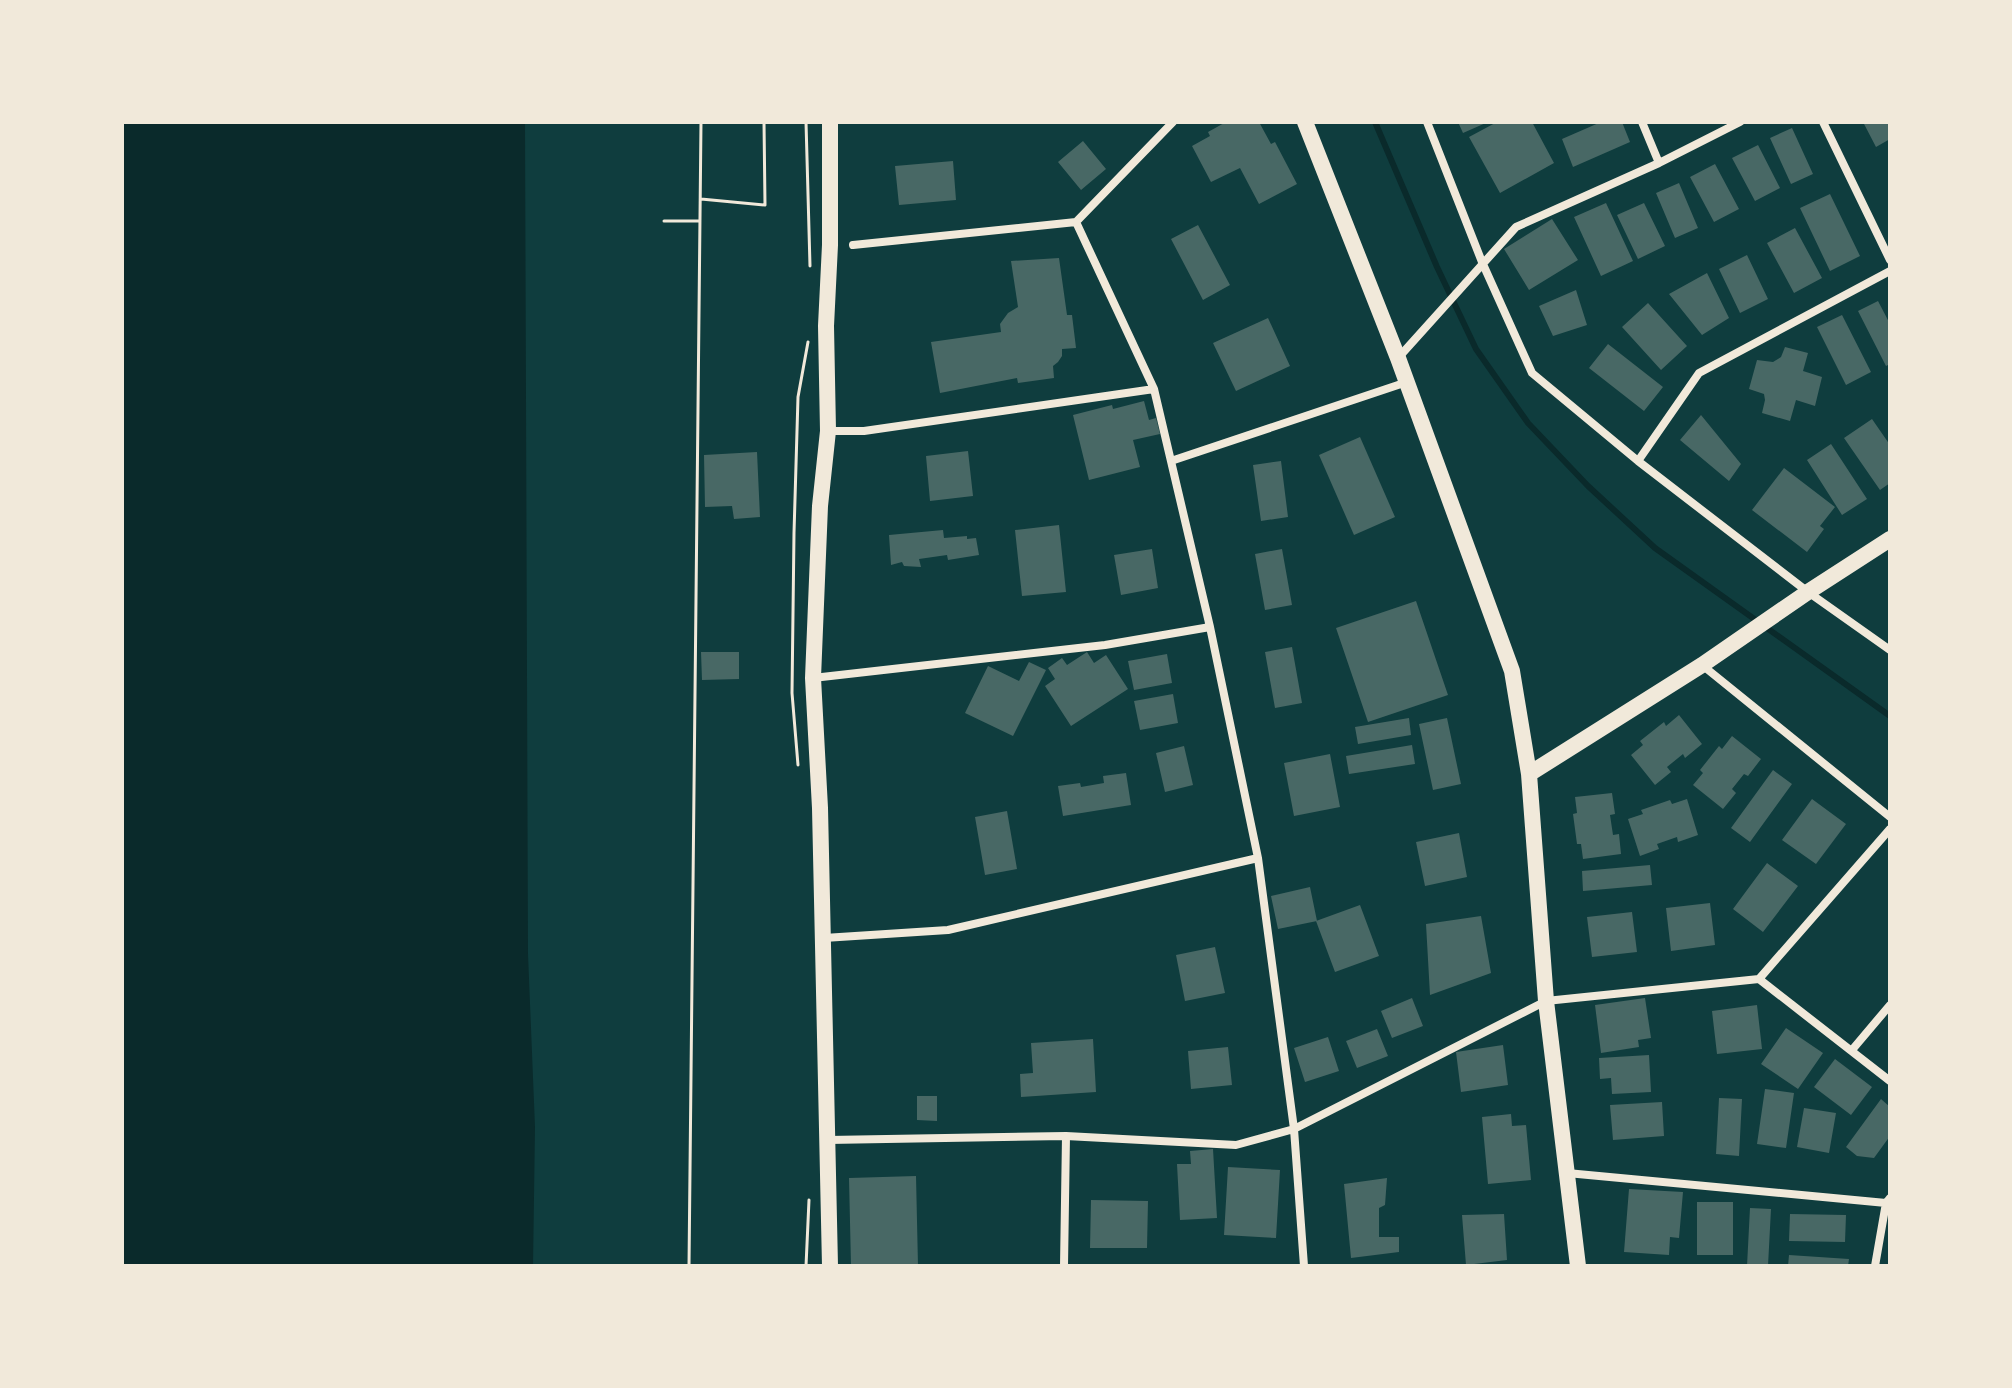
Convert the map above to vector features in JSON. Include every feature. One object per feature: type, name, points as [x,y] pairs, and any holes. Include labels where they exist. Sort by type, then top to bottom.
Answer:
[{"type":"main road","points":[[830,122],[830,245],[826,326],[828,431],[820,506],[813,678],[820,808],[830,1266]]},
{"type":"main road","points":[[1305,122],[1398,358],[1512,671],[1529,774],[1546,1001],[1578,1266]]},
{"type":"main road","points":[[1529,774],[1702,665],[1890,539]]},
{"type":"street","points":[[853,245],[1076,222],[1173,122]]},
{"type":"street","points":[[1427,122],[1482,262],[1532,373],[1638,461],[1808,592],[1890,650]]},
{"type":"street","points":[[1642,122],[1659,163]]},
{"type":"street","points":[[1398,358],[1516,227],[1659,163],[1740,122]]},
{"type":"street","points":[[1823,122],[1890,260]]},
{"type":"street","points":[[1076,222],[1154,389],[1210,627],[1258,858],[1294,1129],[1304,1266]]},
{"type":"street","points":[[1638,461],[1699,373],[1890,271]]},
{"type":"street","points":[[1171,461],[1407,382]]},
{"type":"street","points":[[828,431],[864,431],[1154,389]]},
{"type":"street","points":[[813,678],[1105,645],[1210,627]]},
{"type":"street","points":[[1702,665],[1890,817]]},
{"type":"street","points":[[828,1140],[1066,1136],[1236,1145],[1294,1129],[1546,1001],[1759,979],[1890,829]]},
{"type":"street","points":[[823,938],[948,930],[1258,858]]},
{"type":"street","points":[[1759,979],[1890,1081]]},
{"type":"street","points":[[1852,1050],[1890,1005]]},
{"type":"street","points":[[1064,1266],[1066,1136]]},
{"type":"street","points":[[1567,1173],[1888,1201],[1875,1266]]},
{"type":"path","points":[[689,1266],[701,122]]},
{"type":"path","points":[[701,199],[765,205],[764,122]]},
{"type":"path","points":[[664,221],[700,221]]},
{"type":"water","points":[[122,122],[525,122],[528,954],[535,1127],[533,1266],[122,1266]]},
{"type":"building","points":[[1226,122],[1259,122],[1271,144],[1275,142],[1297,184],[1259,204],[1240,168],[1211,182],[1192,146]]},
{"type":"building","points":[[1458,122],[1488,122],[1463,133]]},
{"type":"building","points":[[1497,122],[1532,122],[1554,163],[1500,193],[1469,137]]},
{"type":"building","points":[[1601,122],[1622,122],[1630,142],[1573,167],[1562,139]]},
{"type":"building","points":[[1863,122],[1890,122],[1890,139],[1876,147]]},
{"type":"building","points":[[1792,128],[1813,174],[1791,184],[1770,138]]},
{"type":"building","points":[[1083,141],[1106,169],[1081,190],[1058,162]]},
{"type":"building","points":[[1758,145],[1780,188],[1755,201],[1732,158]]},
{"type":"building","points":[[953,161],[956,200],[899,205],[895,166]]},
{"type":"building","points":[[1715,164],[1739,209],[1714,222],[1690,177]]},
{"type":"building","points":[[1679,183],[1698,228],[1675,238],[1656,193]]},
{"type":"building","points":[[1830,194],[1860,256],[1830,271],[1800,208]]},
{"type":"building","points":[[1606,203],[1633,261],[1601,276],[1574,217]]},
{"type":"building","points":[[1644,203],[1665,246],[1638,259],[1617,215]]},
{"type":"building","points":[[1552,219],[1578,260],[1529,290],[1504,249]]},
{"type":"building","points":[[1198,225],[1230,285],[1203,300],[1171,239]]},
{"type":"building","points":[[1795,228],[1822,278],[1794,293],[1767,243]]},
{"type":"building","points":[[1747,255],[1768,299],[1740,313],[1719,269]]},
{"type":"building","points":[[1059,258],[1067,315],[1072,315],[1076,348],[1062,349],[1062,356],[1053,366],[1054,378],[1018,383],[1017,378],[940,393],[931,342],[1001,332],[1000,324],[1008,313],[1018,307],[1011,261]]},
{"type":"building","points":[[1707,273],[1729,318],[1702,335],[1669,294]]},
{"type":"building","points":[[1576,290],[1587,325],[1553,336],[1539,306]]},
{"type":"building","points":[[1878,301],[1890,324],[1890,364],[1886,366],[1858,311]]},
{"type":"building","points":[[1648,303],[1687,346],[1661,370],[1622,327]]},
{"type":"building","points":[[1842,315],[1871,372],[1846,385],[1817,327]]},
{"type":"building","points":[[1268,318],[1290,366],[1236,391],[1213,343]]},
{"type":"building","points":[[1608,344],[1663,387],[1644,411],[1589,368]]},
{"type":"building","points":[[1785,347],[1808,353],[1803,371],[1822,377],[1815,406],[1796,400],[1790,421],[1762,413],[1764,394],[1749,389],[1757,360],[1773,362],[1781,357]]},
{"type":"building","points":[[1144,401],[1149,420],[1156,418],[1160,434],[1133,440],[1140,467],[1089,480],[1073,415]]},
{"type":"building","points":[[1701,415],[1741,464],[1729,481],[1680,440]]},
{"type":"building","points":[[1872,419],[1890,445],[1890,483],[1880,490],[1844,438]]},
{"type":"building","points":[[1360,437],[1395,517],[1354,535],[1319,455]]},
{"type":"building","points":[[1831,444],[1867,499],[1842,515],[1807,460]]},
{"type":"building","points":[[968,451],[973,496],[930,501],[926,456]]},
{"type":"building","points":[[757,452],[760,517],[734,519],[732,506],[705,507],[704,455]]},
{"type":"building","points":[[1281,461],[1288,517],[1261,521],[1253,465]]},
{"type":"building","points":[[1784,468],[1835,507],[1820,526],[1824,529],[1807,552],[1752,510]]},
{"type":"building","points":[[1059,525],[1066,592],[1022,596],[1015,530]]},
{"type":"building","points":[[943,530],[944,538],[976,538],[979,555],[948,560],[947,555],[919,559],[921,567],[904,566],[902,562],[891,565],[889,535]]},
{"type":"building","points":[[1152,549],[1158,588],[1121,595],[1114,555]]},
{"type":"building","points":[[1282,549],[1292,605],[1265,610],[1255,554]]},
{"type":"building","points":[[1416,601],[1448,695],[1368,722],[1336,628]]},
{"type":"building","points":[[1292,647],[1302,703],[1275,708],[1265,652]]},
{"type":"building","points":[[701,652],[739,652],[739,679],[702,680]]},
{"type":"building","points":[[1087,652],[1094,663],[1106,655],[1128,689],[1071,726],[1045,686],[1055,679],[1048,668],[1062,658],[1067,665]]},
{"type":"building","points":[[1167,654],[1172,683],[1134,690],[1128,661]]},
{"type":"building","points":[[1029,662],[1046,670],[1013,736],[965,713],[988,666],[1019,681]]},
{"type":"building","points":[[1173,694],[1178,723],[1140,730],[1134,701]]},
{"type":"building","points":[[1679,715],[1702,744],[1667,767],[1671,772],[1655,785],[1631,755],[1643,745],[1640,741],[1664,722],[1666,726]]},
{"type":"building","points":[[1409,718],[1411,735],[1358,744],[1355,727]]},
{"type":"building","points":[[1447,718],[1461,784],[1433,790],[1419,724]]},
{"type":"building","points":[[1732,736],[1761,759],[1748,776],[1744,774],[1732,789],[1736,793],[1723,809],[1693,785],[1703,773],[1700,770],[1719,746],[1722,749]]},
{"type":"building","points":[[1412,745],[1415,764],[1349,774],[1346,756]]},
{"type":"building","points":[[1184,746],[1193,785],[1165,792],[1156,753]]},
{"type":"building","points":[[1330,754],[1340,807],[1294,816],[1284,763]]},
{"type":"building","points":[[1773,770],[1792,784],[1750,842],[1731,828]]},
{"type":"building","points":[[1126,773],[1131,805],[1063,816],[1058,786],[1080,783],[1081,787],[1104,783],[1103,776]]},
{"type":"building","points":[[1612,793],[1615,814],[1610,815],[1613,835],[1619,834],[1621,854],[1583,859],[1581,844],[1577,844],[1573,814],[1577,813],[1575,797]]},
{"type":"building","points":[[1687,799],[1698,835],[1678,842],[1677,837],[1657,844],[1659,849],[1640,856],[1628,819],[1643,814],[1641,810],[1670,800],[1672,804]]},
{"type":"building","points":[[1812,799],[1846,824],[1816,864],[1782,840]]},
{"type":"building","points":[[1007,811],[1017,869],[985,875],[975,817]]},
{"type":"building","points":[[1459,833],[1467,877],[1425,886],[1416,842]]},
{"type":"building","points":[[1767,863],[1798,886],[1763,932],[1733,909]]},
{"type":"building","points":[[1650,865],[1652,885],[1583,891],[1582,871]]},
{"type":"building","points":[[1310,887],[1317,921],[1278,929],[1271,896]]},
{"type":"building","points":[[1710,903],[1715,945],[1671,951],[1666,908]]},
{"type":"building","points":[[1360,905],[1379,956],[1335,972],[1316,921]]},
{"type":"building","points":[[1632,912],[1637,952],[1592,957],[1587,917]]},
{"type":"building","points":[[1481,916],[1491,973],[1430,995],[1426,924]]},
{"type":"building","points":[[1215,947],[1225,993],[1185,1001],[1176,955]]},
{"type":"building","points":[[1412,998],[1423,1026],[1392,1038],[1381,1011]]},
{"type":"building","points":[[1645,998],[1651,1038],[1638,1040],[1639,1047],[1601,1053],[1595,1005]]},
{"type":"building","points":[[1757,1005],[1762,1049],[1717,1054],[1712,1011]]},
{"type":"building","points":[[1786,1028],[1823,1053],[1798,1089],[1761,1064]]},
{"type":"building","points":[[1377,1029],[1388,1056],[1357,1068],[1346,1041]]},
{"type":"building","points":[[1328,1037],[1339,1071],[1305,1082],[1294,1048]]},
{"type":"building","points":[[1093,1039],[1096,1092],[1021,1097],[1020,1074],[1033,1073],[1031,1043]]},
{"type":"building","points":[[1503,1045],[1508,1085],[1461,1092],[1456,1052]]},
{"type":"building","points":[[1228,1047],[1232,1085],[1191,1089],[1188,1051]]},
{"type":"building","points":[[1649,1055],[1651,1092],[1612,1094],[1611,1078],[1600,1079],[1599,1058]]},
{"type":"building","points":[[1835,1059],[1872,1087],[1851,1115],[1814,1087]]},
{"type":"building","points":[[1765,1089],[1794,1093],[1786,1148],[1757,1144]]},
{"type":"building","points":[[917,1096],[937,1096],[937,1121],[917,1120]]},
{"type":"building","points":[[1719,1098],[1742,1099],[1739,1156],[1716,1154]]},
{"type":"building","points":[[1881,1099],[1890,1107],[1890,1136],[1874,1158],[1857,1156],[1846,1147]]},
{"type":"building","points":[[1662,1102],[1664,1136],[1613,1140],[1610,1105]]},
{"type":"building","points":[[1804,1108],[1836,1113],[1829,1153],[1797,1147]]},
{"type":"building","points":[[1511,1114],[1512,1126],[1526,1125],[1531,1180],[1488,1184],[1482,1117]]},
{"type":"building","points":[[1213,1149],[1217,1218],[1180,1220],[1177,1164],[1191,1164],[1190,1151]]},
{"type":"building","points":[[1228,1167],[1280,1170],[1276,1238],[1224,1235]]},
{"type":"building","points":[[916,1176],[918,1266],[851,1266],[849,1178]]},
{"type":"building","points":[[1387,1178],[1385,1205],[1379,1208],[1379,1237],[1399,1237],[1399,1252],[1351,1258],[1344,1184]]},
{"type":"building","points":[[1629,1189],[1683,1192],[1679,1238],[1670,1237],[1669,1255],[1624,1252]]},
{"type":"building","points":[[1091,1200],[1148,1201],[1147,1248],[1090,1248]]},
{"type":"building","points":[[1697,1202],[1733,1202],[1733,1255],[1697,1255]]},
{"type":"building","points":[[1750,1208],[1771,1209],[1768,1266],[1747,1266]]},
{"type":"building","points":[[1504,1214],[1507,1260],[1466,1265],[1462,1215]]},
{"type":"building","points":[[1790,1214],[1846,1215],[1845,1242],[1789,1241]]},
{"type":"building","points":[[1789,1255],[1849,1259],[1848,1266],[1788,1266]]},
{"type":"waterway","points":[[1375,122],[1476,349],[1528,423],[1588,486],[1655,548],[1890,716]]}]
